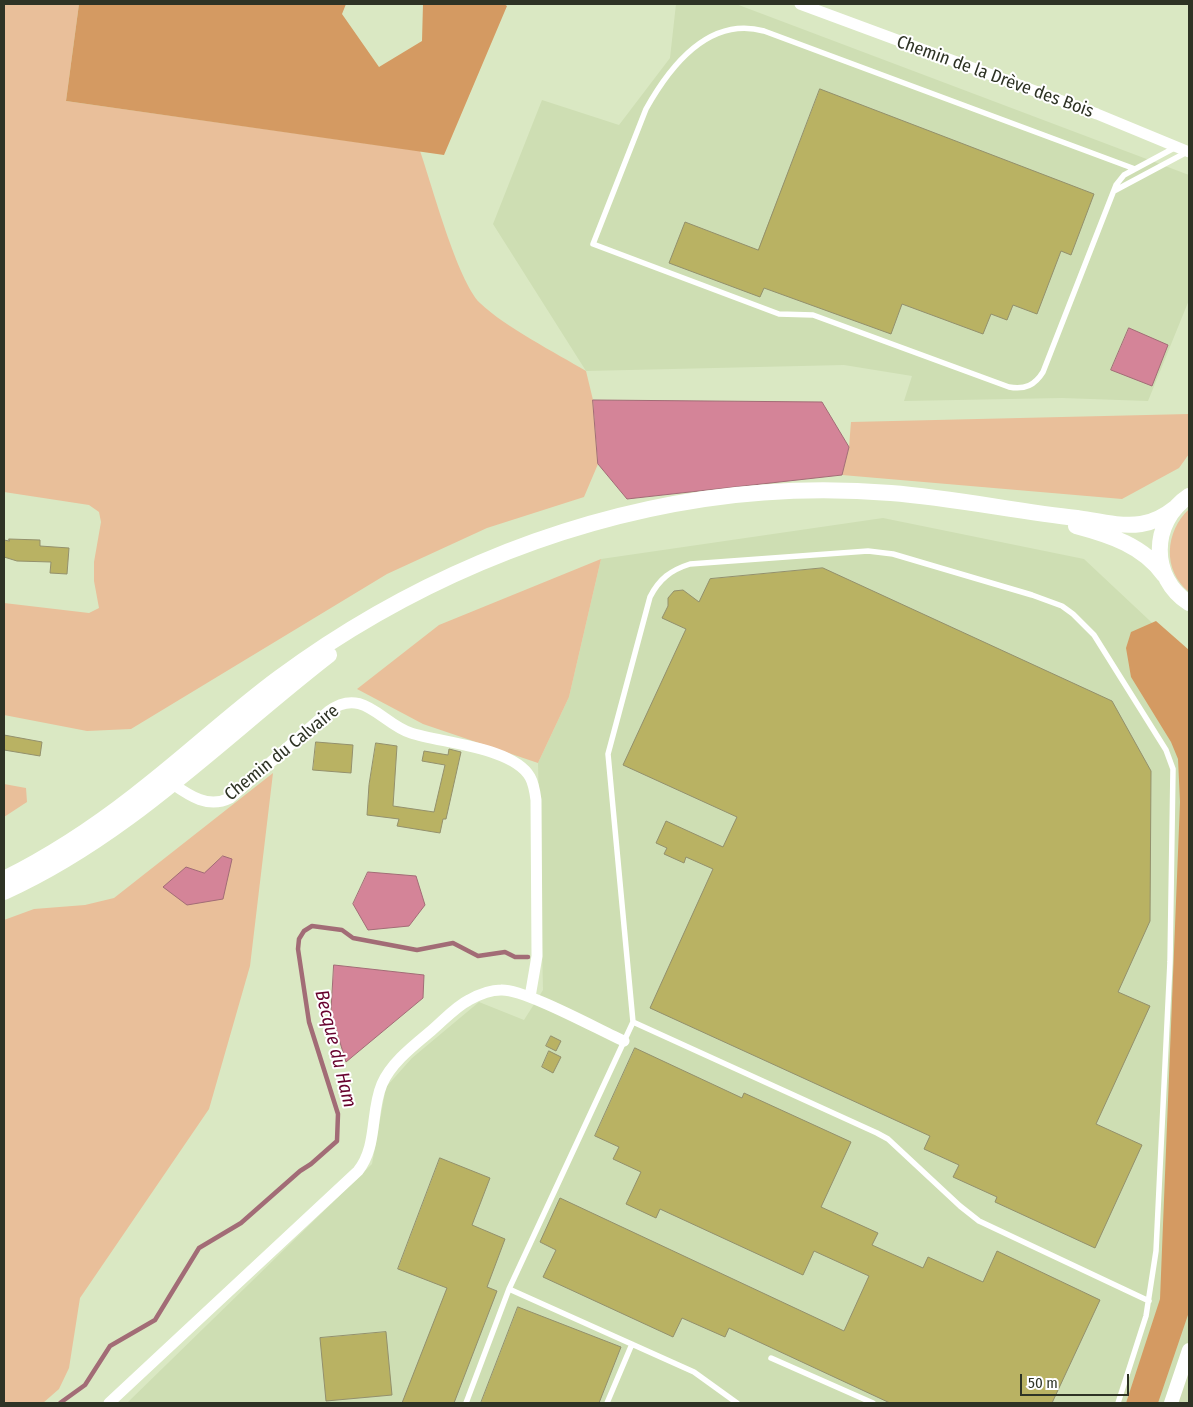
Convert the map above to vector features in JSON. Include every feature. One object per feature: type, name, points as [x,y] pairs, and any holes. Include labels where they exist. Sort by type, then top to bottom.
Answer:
[{"type":"main road","points":[[4,892],[42,874],[82,851],[166,780],[316,665],[413,596],[469,568],[554,535],[636,512],[706,499],[779,492],[857,491],[920,495],[1018,511],[1136,525],[1160,519],[1189,496]]},
{"type":"main road","points":[[1164,575],[1159,544],[1166,521],[1175,508]]},
{"type":"main road","points":[[1018,511],[1087,529],[1127,544],[1151,558],[1178,594],[1189,604]]},
{"type":"main road","points":[[4,879],[41,860],[166,780]]},
{"type":"street","name":"Chemin de la Drève des Bois","points":[[800,4],[1097,114],[1189,151]]},
{"type":"street","name":"Chemin du Calvaire","points":[[166,780],[201,800],[215,803],[222,802],[230,798],[329,710],[348,703],[370,707],[410,733],[481,749],[514,763],[530,777],[536,800],[537,956],[530,998]]},
{"type":"street","points":[[109,1403],[358,1171],[369,1151],[376,1106],[382,1085],[390,1071],[412,1048],[459,1006],[478,995],[501,990],[530,998],[624,1041]]},
{"type":"street","points":[[1171,1403],[1189,1350]]},
{"type":"lane","points":[[1135,169],[764,30],[754,28],[735,29],[709,38],[691,49],[678,61],[656,92],[646,109],[593,244],[779,314],[813,315],[1009,387],[1023,388],[1035,384],[1043,372],[1120,178],[1177,147]]},
{"type":"lane","points":[[1114,191],[1189,151]]},
{"type":"lane","points":[[466,1403],[509,1289],[633,1022],[608,754],[650,597],[662,579],[670,572],[690,564],[868,550],[902,557],[1032,595],[1062,606],[1094,634],[1166,750],[1172,769],[1170,962],[1156,1250],[1150,1301],[1118,1403]]},
{"type":"lane","points":[[633,1022],[877,1133],[888,1139],[960,1206],[979,1221],[1150,1301]]},
{"type":"lane","points":[[509,1289],[694,1372],[737,1403]]},
{"type":"lane","points":[[607,1403],[632,1344]]},
{"type":"lane","points":[[771,1358],[872,1403]]},
{"type":"shaded area","points":[[4,4],[79,4],[66,101],[420,151],[454,254],[471,291],[480,303],[517,330],[586,371],[593,400],[598,464],[584,497],[487,528],[387,574],[131,729],[87,731],[4,715],[4,603],[89,613],[99,608],[94,581],[94,562],[101,522],[99,512],[89,505],[4,492]]},
{"type":"shaded area","points":[[79,4],[346,4],[342,14],[379,67],[422,41],[423,4],[504,4],[507,6],[444,155],[66,101]]},
{"type":"shaded area","points":[[676,4],[736,4],[1189,175],[1189,300],[1148,401],[1062,398],[904,401],[912,376],[844,365],[586,371],[493,224],[542,100],[619,125],[670,58]]},
{"type":"shaded area","points":[[1129,328],[1168,345],[1152,386],[1111,370]]},
{"type":"shaded area","points":[[593,400],[822,402],[849,447],[842,475],[627,499],[598,464]]},
{"type":"shaded area","points":[[1189,414],[1189,454],[1179,468],[1122,499],[842,475],[849,447],[851,422]]},
{"type":"shaded area","points":[[1189,509],[1189,592],[1174,573],[1170,551],[1175,529]]},
{"type":"shaded area","points":[[883,518],[1084,559],[1181,650],[1189,672],[1189,1403],[127,1403],[372,1164],[386,1087],[412,1058],[479,1002],[524,1020],[543,990],[538,763],[569,697],[601,559]]},
{"type":"shaded area","points":[[601,559],[569,697],[538,763],[423,724],[357,689],[439,625]]},
{"type":"shaded area","points":[[1156,621],[1189,650],[1189,1312],[1158,1403],[1126,1403],[1160,1299],[1180,802],[1178,759],[1171,742],[1131,677],[1126,648],[1131,632]]},
{"type":"shaded area","points":[[273,773],[250,966],[209,1109],[80,1298],[69,1368],[59,1389],[43,1403],[4,1403],[4,920],[34,909],[85,905],[114,898]]},
{"type":"shaded area","points":[[4,784],[26,788],[27,802],[4,817]]},
{"type":"shaded area","points":[[223,856],[232,859],[223,899],[187,905],[163,887],[186,867],[204,873]]},
{"type":"shaded area","points":[[368,872],[416,876],[425,905],[409,926],[368,930],[353,904]]},
{"type":"shaded area","points":[[334,965],[424,975],[423,998],[346,1062],[331,1013]]},
{"type":"building","points":[[820,89],[1094,194],[1071,255],[1061,251],[1037,314],[1013,305],[1007,320],[991,314],[983,334],[902,304],[891,334],[764,288],[760,297],[669,263],[685,222],[758,250]]},
{"type":"building","points":[[9,539],[40,540],[40,546],[69,548],[67,574],[50,573],[51,562],[17,561],[4,557],[4,540],[9,541]]},
{"type":"building","points":[[823,568],[1112,701],[1151,771],[1150,921],[1118,992],[1150,1006],[1096,1124],[1142,1145],[1095,1248],[995,1202],[997,1197],[953,1177],[959,1165],[924,1149],[930,1136],[650,1008],[713,869],[686,857],[684,863],[664,854],[667,848],[656,843],[666,821],[723,847],[737,817],[623,765],[686,629],[662,618],[668,606],[668,598],[674,591],[683,590],[699,602],[710,579]]},
{"type":"building","points":[[4,735],[42,742],[40,756],[4,750]]},
{"type":"building","points":[[316,742],[353,745],[351,773],[313,770]]},
{"type":"building","points":[[376,743],[397,746],[393,806],[434,812],[445,765],[422,761],[424,751],[448,755],[449,749],[461,752],[446,819],[443,819],[440,833],[397,826],[399,819],[367,815],[369,785]]},
{"type":"building","points":[[551,1036],[561,1041],[556,1051],[546,1046]]},
{"type":"building","points":[[635,1048],[742,1098],[744,1093],[851,1142],[821,1207],[878,1233],[872,1245],[923,1268],[928,1257],[983,1282],[997,1251],[1100,1300],[1052,1403],[890,1403],[729,1328],[725,1337],[682,1318],[673,1337],[543,1277],[556,1250],[540,1242],[560,1198],[844,1331],[869,1276],[814,1251],[803,1275],[660,1209],[656,1218],[626,1204],[641,1172],[613,1159],[619,1147],[595,1136]]},
{"type":"building","points":[[549,1051],[561,1057],[553,1073],[542,1067]]},
{"type":"building","points":[[440,1158],[490,1178],[472,1225],[505,1239],[487,1287],[497,1291],[454,1403],[402,1403],[447,1288],[398,1269]]},
{"type":"building","points":[[518,1307],[621,1347],[599,1403],[481,1403]]},
{"type":"building","points":[[386,1332],[392,1395],[326,1401],[320,1338]]},
{"type":"waterway","name":"Becque du Ham","points":[[60,1403],[85,1385],[110,1346],[155,1320],[199,1248],[241,1223],[337,1141],[338,1114],[309,1022],[298,949],[299,939],[304,931],[312,926],[342,930],[353,938],[417,950],[453,943],[478,956],[505,952],[515,957],[528,957]]}]
